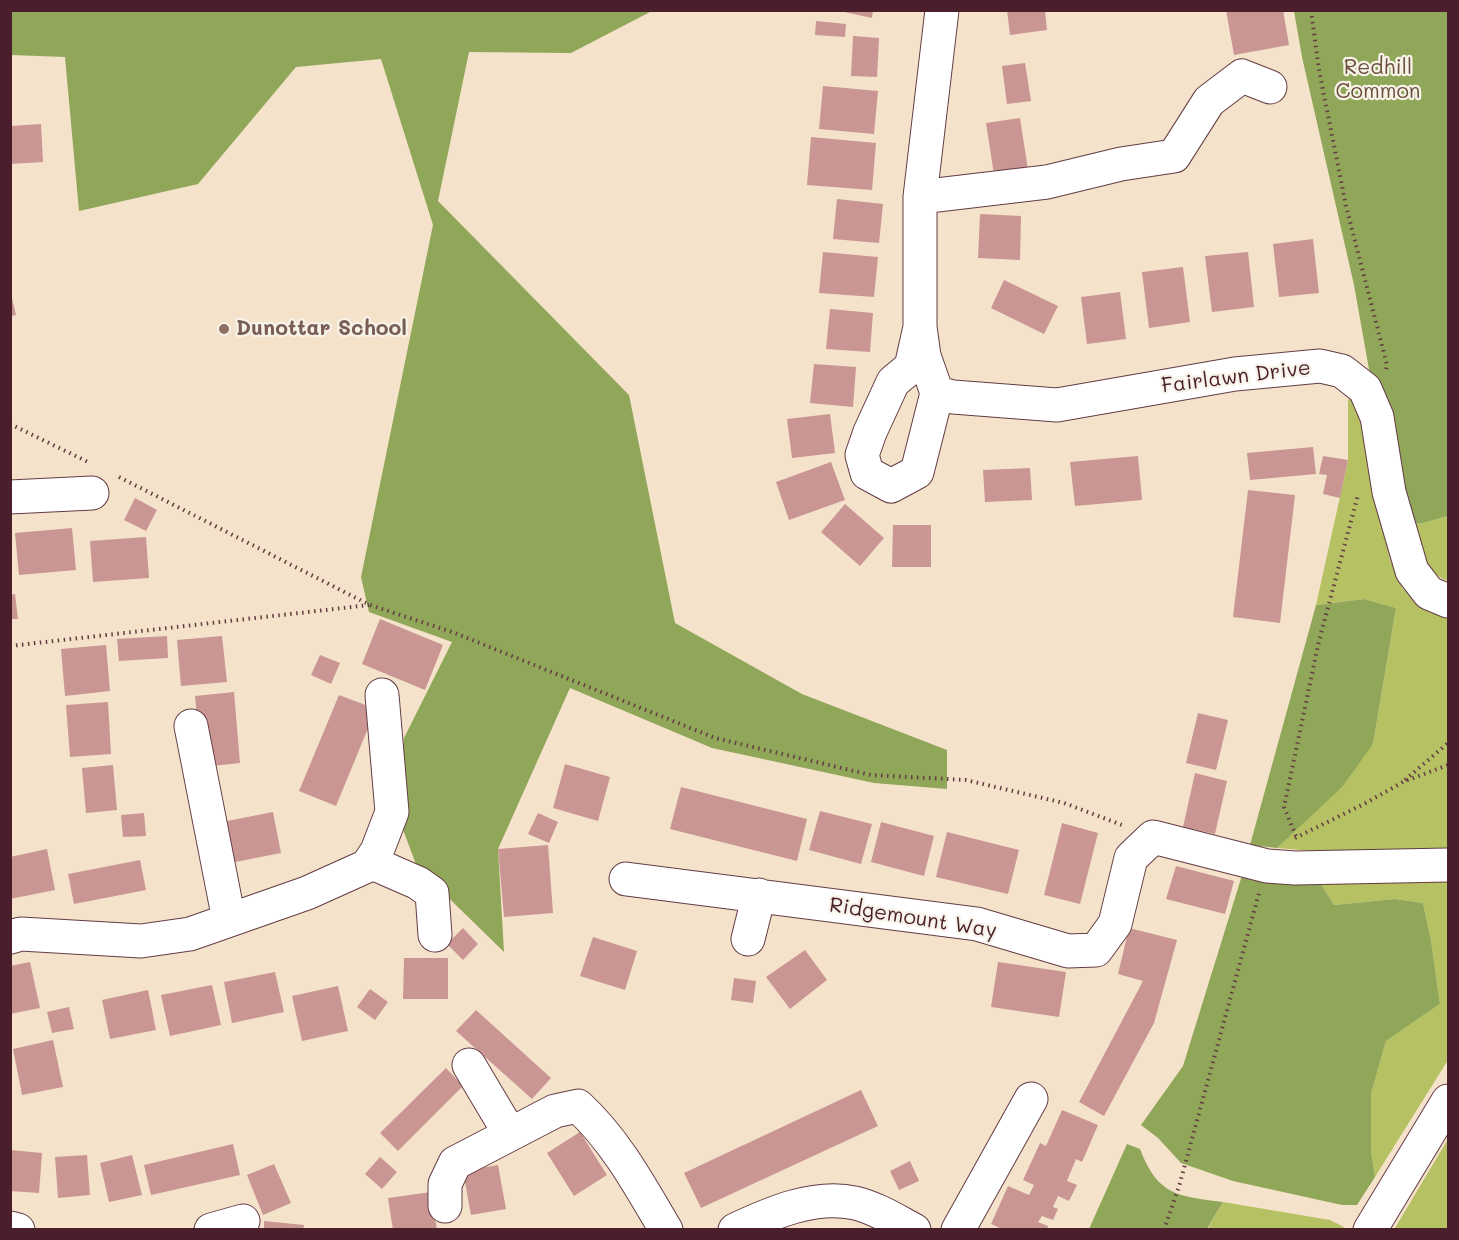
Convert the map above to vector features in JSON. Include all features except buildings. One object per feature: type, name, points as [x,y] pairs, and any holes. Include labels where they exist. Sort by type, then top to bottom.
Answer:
[{"type":"street","points":[[920,327],[911,367],[893,382],[862,455],[867,473],[891,486],[917,472],[937,393],[924,356],[920,327],[920,197],[942,10]]},
{"type":"street","points":[[920,197],[1047,182],[1121,164],[1174,156],[1209,101],[1242,75],[1270,87]]},
{"type":"street","name":"Fairlawn Drive","points":[[937,393],[953,397],[1057,405],[1235,374],[1320,366],[1342,371],[1365,389],[1377,417],[1389,492],[1412,571],[1429,593],[1449,601]]},
{"type":"street","points":[[10,497],[102,479]]},
{"type":"street","points":[[10,937],[21,934],[141,941],[190,934],[307,893],[367,866],[378,851],[392,812],[382,695]]},
{"type":"street","points":[[191,726],[229,920]]},
{"type":"street","points":[[1153,837],[1267,866],[1295,868],[1449,865]]},
{"type":"street","name":"Ridgemount Way","points":[[626,879],[977,924],[1068,951],[1096,950],[1115,924],[1131,858],[1153,837]]},
{"type":"street","points":[[370,862],[418,883],[432,893],[435,935]]},
{"type":"street","points":[[748,939],[759,895]]},
{"type":"street","points":[[469,1065],[510,1134]]},
{"type":"street","points":[[958,1230],[1031,1099]]},
{"type":"street","points":[[1370,1230],[1449,1101]]},
{"type":"street","points":[[445,1206],[445,1184],[455,1163],[555,1111],[578,1106],[598,1124],[629,1168],[666,1230]]},
{"type":"street","points":[[735,1230],[768,1214],[803,1204],[828,1202],[854,1203],[882,1212],[914,1230]]},
{"type":"street","points":[[211,1230],[243,1221]]},
{"type":"street","points":[[10,1228],[18,1230]]},
{"type":"path","points":[[1311,10],[1319,70],[1346,206],[1387,365],[1377,417]]},
{"type":"path","points":[[10,424],[102,479],[370,605],[455,633],[715,738],[871,775],[966,780],[1064,803],[1153,837]]},
{"type":"path","points":[[1296,836],[1284,807],[1319,640],[1359,493]]},
{"type":"path","points":[[10,646],[370,605]]},
{"type":"path","points":[[1164,1230],[1180,1183],[1267,866],[1296,836],[1364,804],[1402,782],[1449,743]]},
{"type":"path","points":[[1402,782],[1449,765]]},
{"type":"green space","points":[[11,11],[652,11],[571,53],[469,52],[438,201],[629,395],[675,623],[802,694],[947,750],[947,789],[874,783],[712,748],[570,688],[498,849],[504,952],[417,867],[396,811],[404,738],[452,642],[369,612],[361,577],[433,225],[381,59],[296,67],[198,184],[79,211],[65,57],[11,55]]},
{"type":"green space","name":"Redhill Common","points":[[1294,11],[1448,11],[1448,516],[1423,523],[1408,524],[1370,375],[1354,285],[1302,57]]},
{"type":"green space","points":[[1352,396],[1361,418],[1390,560],[1403,589],[1424,608],[1448,612],[1448,849],[1325,852],[1277,848],[1304,822],[1373,744],[1396,608],[1364,599],[1316,605],[1348,461],[1348,400]]},
{"type":"green space","points":[[1448,516],[1448,581],[1431,571],[1421,558],[1408,524],[1423,523]]},
{"type":"green space","points":[[1364,599],[1396,608],[1373,744],[1342,787],[1277,848],[1250,845],[1316,605]]},
{"type":"green space","points":[[1243,872],[1319,881],[1334,905],[1395,899],[1423,903],[1440,1004],[1386,1041],[1371,1094],[1371,1150],[1375,1177],[1357,1205],[1342,1205],[1233,1181],[1181,1163],[1158,1138],[1141,1125],[1183,1066]]},
{"type":"green space","points":[[1448,874],[1448,1060],[1375,1177],[1371,1150],[1371,1094],[1386,1041],[1440,1004],[1431,940],[1423,903],[1395,899],[1334,905],[1319,881]]},
{"type":"green space","points":[[1448,1139],[1448,1229],[1394,1229],[1395,1228]]},
{"type":"green space","points":[[1127,1144],[1140,1149],[1154,1176],[1171,1191],[1194,1198],[1223,1202],[1207,1229],[1089,1229]]},
{"type":"green space","points":[[1223,1202],[1330,1220],[1344,1227],[1343,1230],[1207,1230]]},
{"type":"place","name":"Dunottar School","points":[[224,329]]}]
